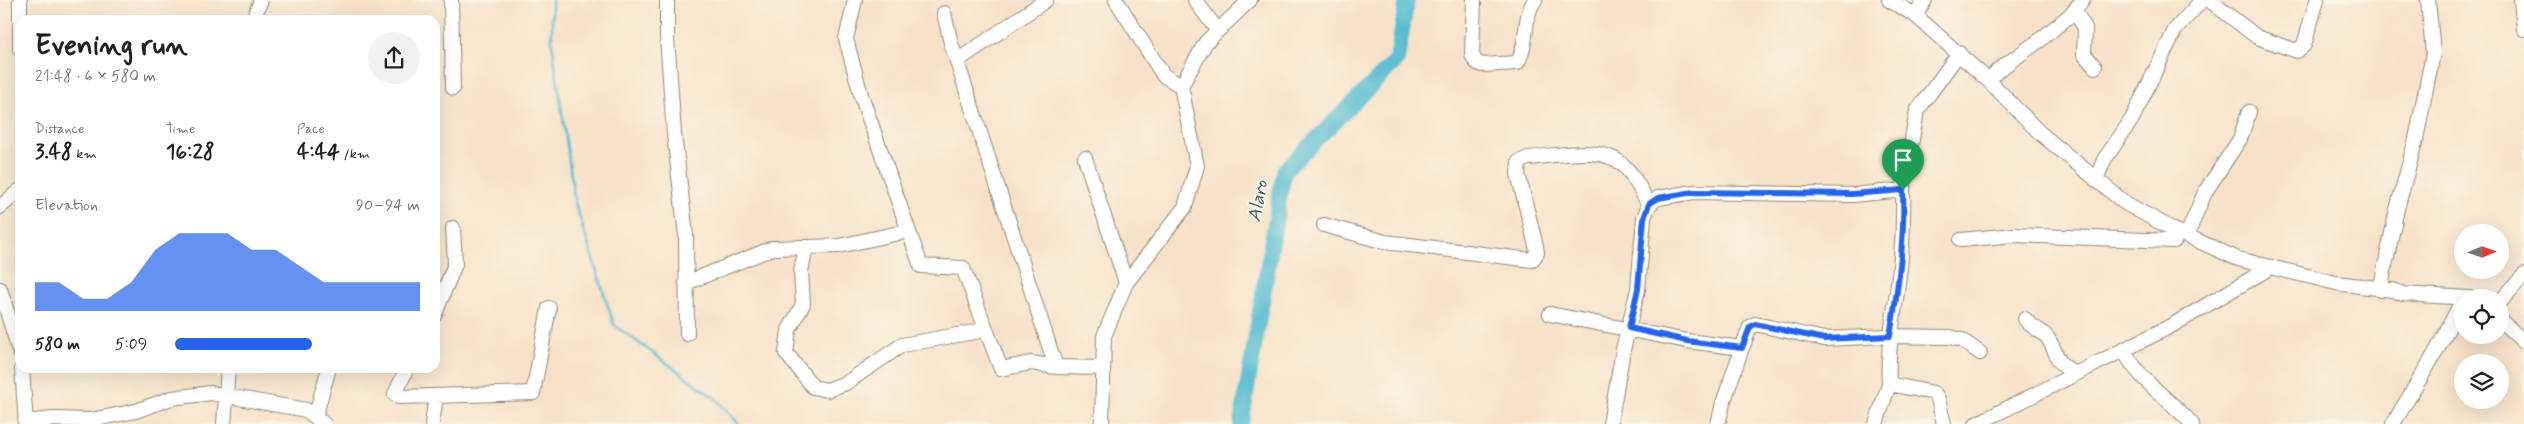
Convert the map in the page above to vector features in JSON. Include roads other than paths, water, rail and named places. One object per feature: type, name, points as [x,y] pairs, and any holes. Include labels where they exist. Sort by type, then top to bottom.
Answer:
[{"type":"street","points":[[20,0],[20,15]]},
{"type":"street","points":[[255,15],[261,0]]},
{"type":"street","points":[[451,0],[453,88]]},
{"type":"street","points":[[668,0],[667,36],[674,134],[686,235],[687,334]]},
{"type":"street","points":[[855,0],[846,38],[861,95],[921,266],[963,268],[1001,369],[1031,363],[1056,367],[1103,368]]},
{"type":"street","points":[[958,61],[1046,0]]},
{"type":"street","points":[[1116,0],[1163,76],[1181,86]]},
{"type":"street","points":[[1195,0],[1218,30]]},
{"type":"street","points":[[1102,424],[1104,336],[1126,282],[1185,207],[1197,166],[1181,86],[1206,42],[1250,0]]},
{"type":"street","points":[[1474,0],[1472,55],[1476,62],[1490,65],[1517,63],[1523,55],[1530,10],[1535,0]]},
{"type":"street","points":[[1889,0],[1915,14],[1989,81],[2040,133],[2126,204],[2183,234],[2238,259],[2336,283],[2434,297],[2454,298]]},
{"type":"street","points":[[1915,14],[1925,0]]},
{"type":"street","points":[[2096,180],[2104,160],[2132,120],[2175,30],[2202,0]]},
{"type":"street","points":[[2209,0],[2256,36],[2297,51],[2304,45],[2317,0]]},
{"type":"street","points":[[2380,290],[2397,209],[2416,139],[2433,53],[2428,0]]},
{"type":"street","points":[[2521,0],[2524,23]]},
{"type":"street","points":[[1989,81],[1997,71],[2040,40],[2078,5],[2084,28],[2084,54],[2095,67]]},
{"type":"street","points":[[944,13],[1056,367]]},
{"type":"street","points":[[1876,424],[1889,384],[1890,336],[1898,290],[1904,212],[1903,190],[1916,111],[1959,53]]},
{"type":"street","points":[[1961,240],[2014,235],[2174,241],[2183,234],[2213,177],[2240,139],[2249,112]]},
{"type":"street","points":[[1324,225],[1385,242],[1532,260],[1537,253],[1518,174],[1519,162],[1528,158],[1596,153],[1608,156],[1626,168],[1649,204]]},
{"type":"street","points":[[1085,158],[1126,282]]},
{"type":"street","points":[[1610,424],[1638,289],[1641,231],[1649,204],[1668,194],[1694,192],[1852,194],[1903,190]]},
{"type":"street","points":[[0,207],[15,194]]},
{"type":"street","points":[[440,302],[455,264],[453,228]]},
{"type":"street","points":[[686,283],[774,248],[839,246],[908,231]]},
{"type":"street","points":[[806,247],[801,272],[803,304],[789,330],[786,354],[813,387],[827,390],[846,384],[902,346],[985,330]]},
{"type":"street","points":[[1976,424],[2174,325],[2270,267]]},
{"type":"street","points":[[2509,292],[2524,275]]},
{"type":"street","points":[[0,289],[15,337]]},
{"type":"street","points":[[405,373],[395,394],[399,397],[533,394],[549,308]]},
{"type":"street","points":[[1550,314],[1629,328],[1687,341],[1742,348]]},
{"type":"street","points":[[2025,319],[2030,326],[2049,339],[2061,364],[2076,374]]},
{"type":"street","points":[[2393,424],[2438,350],[2454,319]]},
{"type":"street","points":[[1718,424],[1742,348],[1750,327],[1755,324],[1824,339],[1890,336],[1950,337],[1962,340],[1980,353]]},
{"type":"street","points":[[2509,328],[2524,342]]},
{"type":"street","points":[[2124,350],[2144,381],[2182,412],[2192,424]]},
{"type":"street","points":[[22,373],[26,423],[53,419],[91,420],[136,411],[183,395],[211,393],[274,402],[306,410],[319,421],[329,373]]},
{"type":"street","points":[[224,424],[227,373]]},
{"type":"street","points":[[1889,384],[1934,393],[1938,398],[1944,424]]},
{"type":"street","points":[[432,424],[436,396]]},
{"type":"waterway","points":[[552,0],[552,43],[575,203],[614,325],[715,398],[739,424]]},
{"type":"waterway","name":"Alaro","points":[[1241,424],[1284,171],[1397,60],[1407,0]]}]
